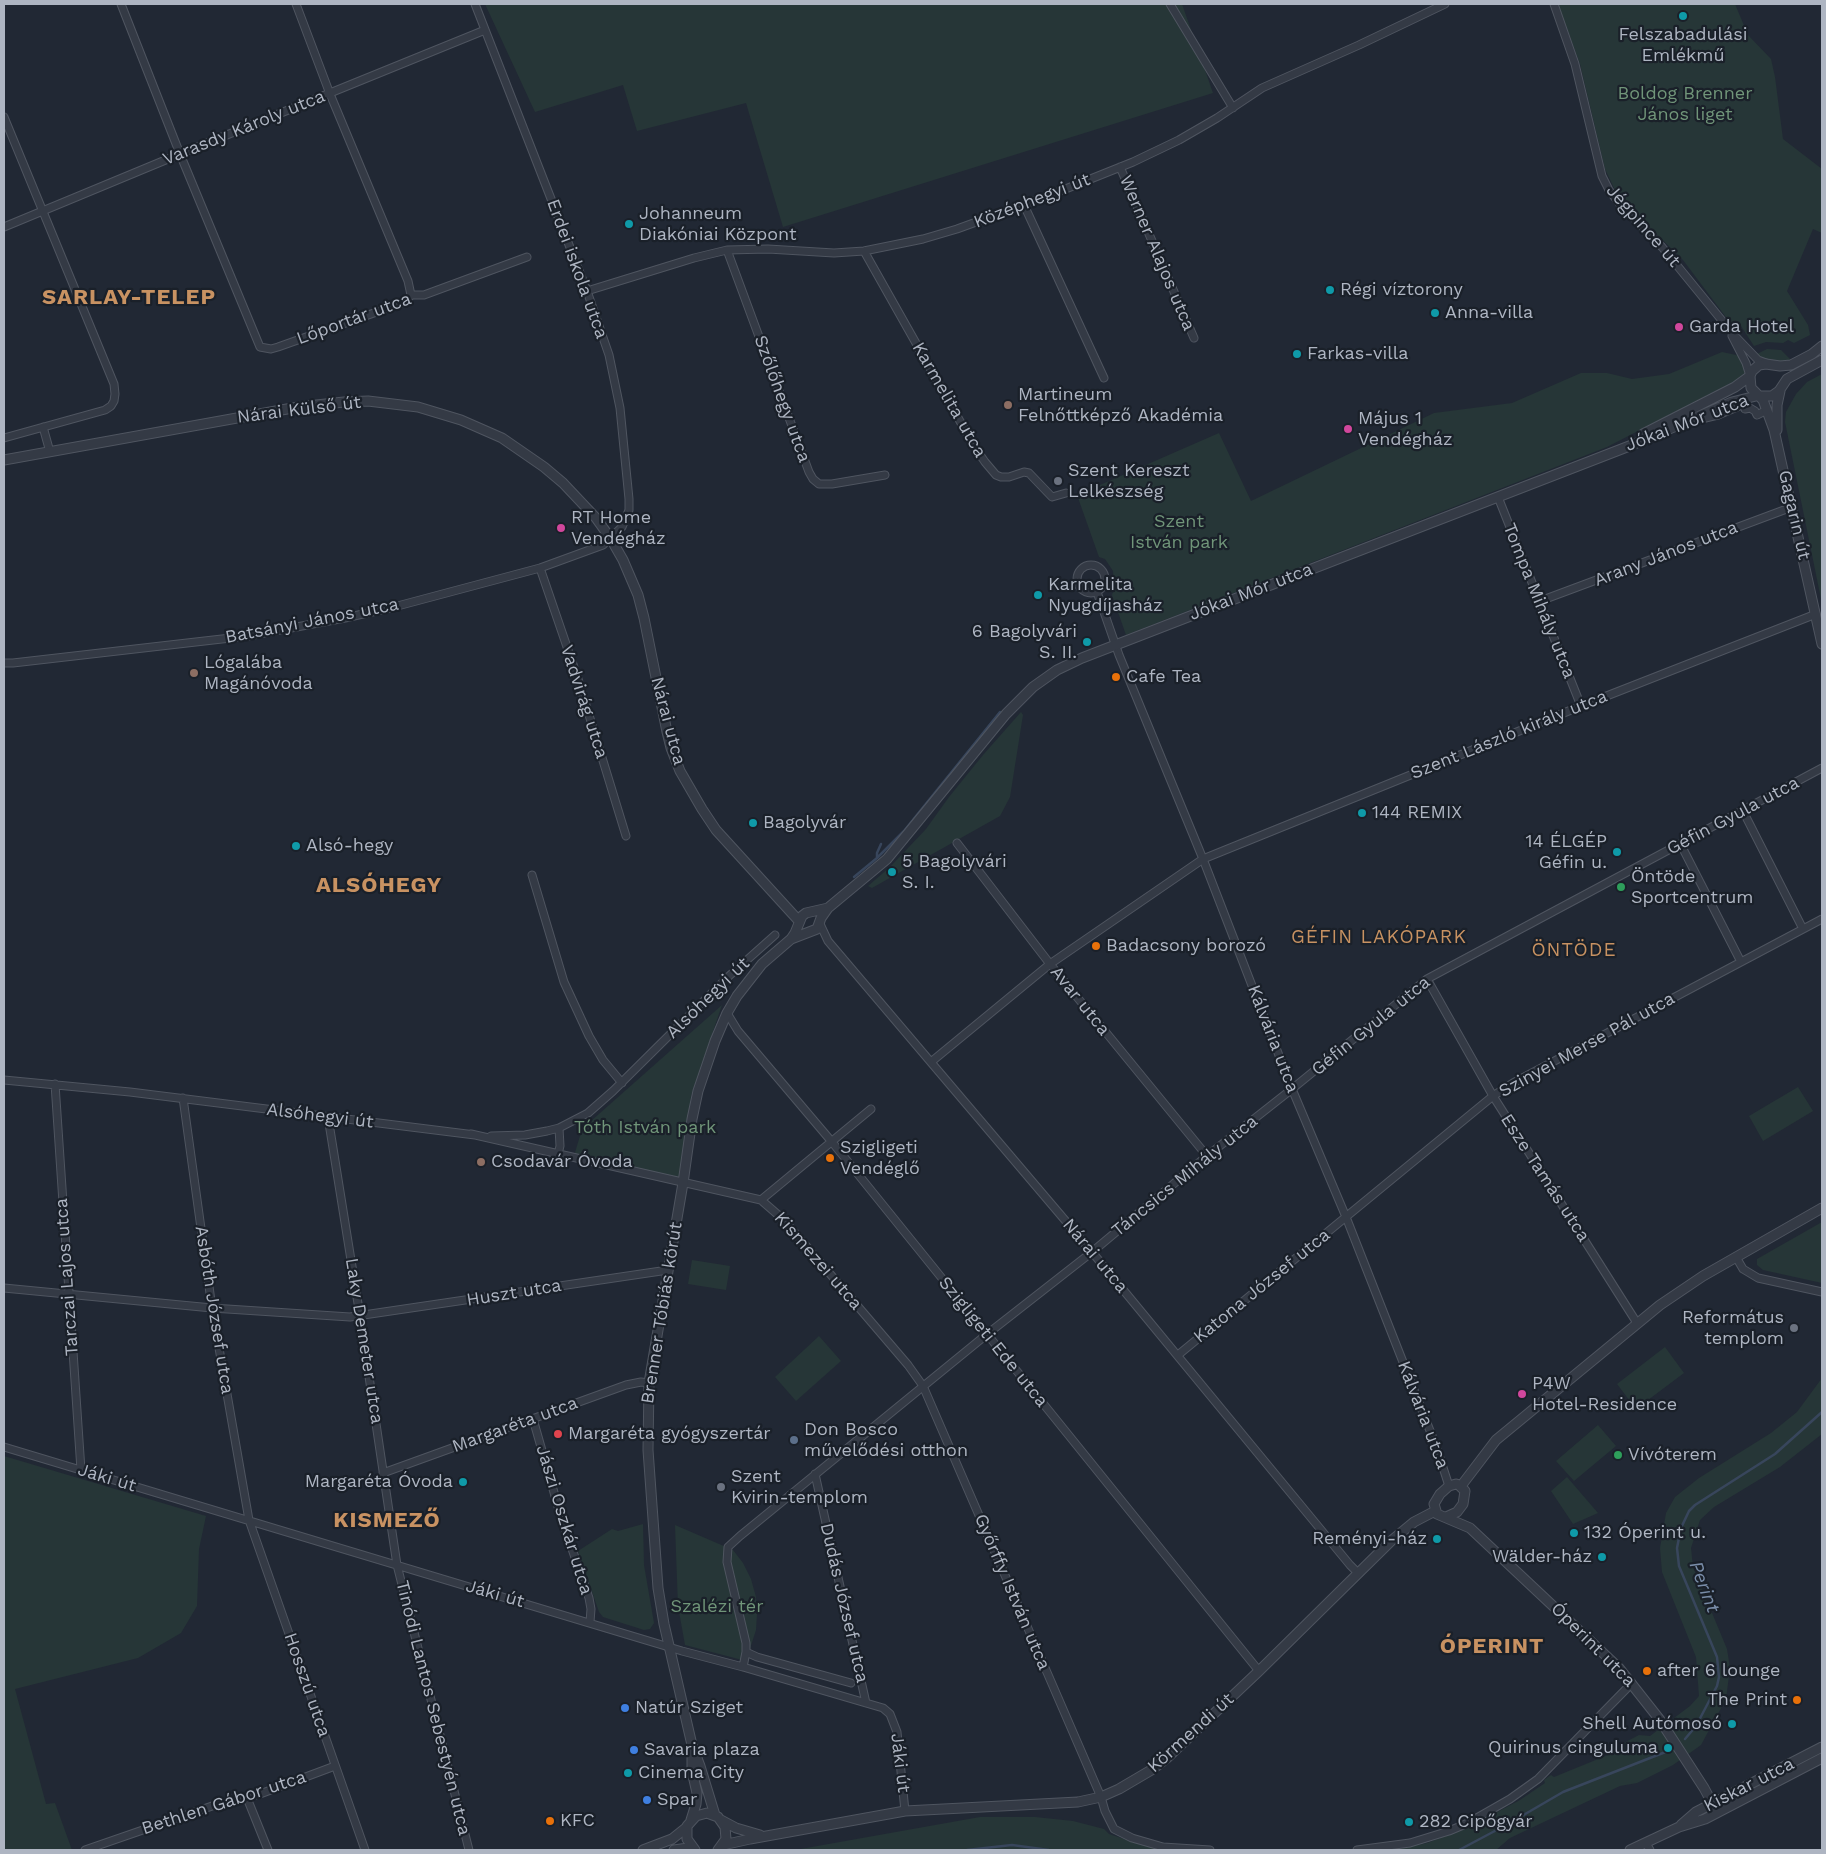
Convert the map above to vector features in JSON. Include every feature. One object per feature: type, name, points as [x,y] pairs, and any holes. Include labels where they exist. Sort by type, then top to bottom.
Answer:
[{"type":"street","points":[[121,4],[180,154]]},
{"type":"street","points":[[296,4],[330,94],[408,281],[411,295]]},
{"type":"street","name":"Erdei iskola utca","points":[[475,4],[586,290],[609,355],[620,408],[629,510],[622,527],[611,539]]},
{"type":"street","points":[[1170,4],[1234,108]]},
{"type":"street","name":"Középhegyi út","points":[[586,290],[727,250],[768,249],[834,253],[864,251],[934,237],[1024,205],[1120,167],[1179,140],[1234,108],[1262,88],[1445,4]]},
{"type":"street","name":"Jégpince út","points":[[1554,4],[1575,64],[1602,176],[1610,190],[1619,203],[1662,247],[1755,357],[1760,362],[1770,364]]},
{"type":"street","name":"Varasdy Károly utca","points":[[4,227],[485,30]]},
{"type":"street","points":[[4,117],[114,384],[115,394],[111,406],[105,410],[4,438]]},
{"type":"street","name":"Lőportár utca","points":[[180,154],[256,342],[260,347],[278,347],[402,303],[411,295],[424,295],[527,257]]},
{"type":"street","name":"Werner Alajos utca","points":[[1120,167],[1194,338]]},
{"type":"street","points":[[1024,205],[1104,378]]},
{"type":"street","name":"Szőlőhegy utca","points":[[727,250],[813,479],[819,484],[832,484],[885,475]]},
{"type":"street","name":"Karmelita utca","points":[[864,251],[985,462],[996,475],[1001,477],[1009,477],[1024,472],[1029,473],[1052,497],[1066,493]]},
{"type":"street","name":"Jégpince út","points":[[1722,320],[1744,360],[1750,376]]},
{"type":"street","points":[[1750,376],[1757,367],[1770,364],[1793,364],[1812,354],[1822,346]]},
{"type":"street","points":[[1760,396],[1771,397],[1789,378],[1822,360]]},
{"type":"street","points":[[1770,364],[1782,374],[1782,387]]},
{"type":"street","name":"Gagarin út","points":[[1750,376],[1751,388],[1760,396],[1767,407],[1778,445],[1822,644]]},
{"type":"street","name":"Jókai Mór utca","points":[[1615,450],[1727,392],[1750,376]]},
{"type":"street","name":"Gagarin út","points":[[1778,445],[1777,405],[1782,387]]},
{"type":"street","name":"Jókai Mór utca","points":[[810,933],[817,929],[828,908],[887,859],[995,727],[1033,687],[1057,670],[1082,658],[1682,424],[1732,402],[1760,396]]},
{"type":"street","name":"Nárai Külső út","points":[[4,460],[298,407],[368,401],[395,404],[418,408],[461,420],[502,438],[544,466],[563,483],[596,518],[611,539]]},
{"type":"street","points":[[1682,424],[1714,416],[1744,404],[1745,409],[1750,408],[1756,415],[1763,412]]},
{"type":"street","points":[[43,427],[50,452]]},
{"type":"street","name":"Tompa Mihály utca","points":[[1498,497],[1581,706]]},
{"type":"street","name":"Arany János utca","points":[[1540,601],[1792,506]]},
{"type":"street","name":"Batsányi János utca","points":[[4,663],[281,630],[390,608],[540,568],[596,548],[611,539]]},
{"type":"street","name":"Nárai utca","points":[[611,539],[624,560],[638,595],[666,732],[688,787],[716,830],[799,922]]},
{"type":"street","points":[[1086,566],[1097,566],[1105,573],[1105,584],[1098,592],[1086,593],[1078,585],[1078,574],[1086,566]]},
{"type":"street","name":"Vadvirág utca","points":[[540,568],[578,679],[626,836]]},
{"type":"street","name":"Kálvária utca","points":[[1098,592],[1116,645],[1203,859],[1292,1089],[1346,1217],[1436,1446],[1449,1486]]},
{"type":"street","name":"Szent László király utca","points":[[930,1062],[1050,964],[1203,859],[1581,706],[1816,614]]},
{"type":"street","name":"Géfin Gyula utca","points":[[1292,1089],[1427,979],[1822,768]]},
{"type":"street","points":[[1743,810],[1803,929]]},
{"type":"street","name":"Avar utca","points":[[957,843],[1050,964],[1207,1156]]},
{"type":"street","points":[[1681,845],[1741,962]]},
{"type":"street","points":[[532,874],[564,982],[589,1036],[603,1060],[622,1082]]},
{"type":"street","name":"Nárai utca","points":[[765,883],[792,906],[807,913]]},
{"type":"street","name":"Jókai Mór utca","points":[[807,913],[828,908]]},
{"type":"street","points":[[810,933],[802,930],[799,922],[801,917],[807,913],[816,914],[820,923]]},
{"type":"street","name":"Szinyei Merse Pál utca","points":[[1346,1217],[1493,1096],[1513,1083],[1822,919]]},
{"type":"street","name":"Brenner Tóbiás körút","points":[[791,939],[799,922]]},
{"type":"street","name":"Nárai utca","points":[[820,923],[828,941],[1092,1252],[1358,1573]]},
{"type":"street","name":"Nárai utca","points":[[810,933],[828,941]]},
{"type":"street","name":"Brenner Tóbiás körút","points":[[720,1849],[727,1832],[718,1817],[692,1745],[669,1647],[658,1588],[647,1425],[649,1383],[698,1092],[708,1058],[727,1013],[737,996],[762,964],[791,939],[810,933]]},
{"type":"street","name":"Alsóhegyi út","points":[[4,1080],[183,1098],[471,1134],[525,1135],[559,1128],[588,1112],[622,1082],[729,976],[775,935]]},
{"type":"street","name":"Esze Tamás utca","points":[[1427,979],[1493,1096],[1637,1323]]},
{"type":"street","name":"Szigligeti Ede utca","points":[[727,1013],[738,1031],[832,1142],[1259,1671]]},
{"type":"street","name":"Tarczai Lajos utca","points":[[55,1084],[81,1470]]},
{"type":"street","name":"Táncsics Mihály utca","points":[[746,1652],[746,1643],[727,1562],[728,1547],[923,1386],[1092,1252],[1207,1156],[1292,1089]]},
{"type":"street","name":"Asbóth József utca","points":[[183,1098],[212,1308],[249,1520]]},
{"type":"street","points":[[761,1200],[871,1110]]},
{"type":"street","name":"Laky Demeter utca","points":[[328,1117],[397,1565]]},
{"type":"street","points":[[558,1154],[560,1146],[559,1128]]},
{"type":"street","name":"Kismezei utca","points":[[471,1134],[761,1200],[784,1220],[908,1365],[923,1386]]},
{"type":"street","points":[[1461,1486],[1496,1440],[1637,1323],[1683,1289],[1822,1208]]},
{"type":"street","name":"Katona József utca","points":[[1178,1355],[1346,1217]]},
{"type":"street","points":[[1736,1257],[1745,1271],[1758,1278],[1822,1292]]},
{"type":"street","name":"Huszt utca","points":[[4,1288],[212,1308],[360,1316],[668,1270]]},
{"type":"street","name":"Margaréta utca","points":[[383,1473],[626,1385],[641,1382],[649,1383]]},
{"type":"street","name":"Győrffy István utca","points":[[923,1386],[1114,1830],[1172,1849],[1196,1848],[1210,1850]]},
{"type":"street","name":"Jászi Oszkár utca","points":[[533,1419],[561,1517],[589,1598],[592,1609],[590,1622]]},
{"type":"street","name":"Jáki út","points":[[4,1447],[669,1647],[743,1666],[883,1708],[890,1714],[894,1722],[900,1752],[905,1811]]},
{"type":"street","name":"Dudás József utca","points":[[815,1474],[866,1703]]},
{"type":"street","points":[[1463,1504],[1457,1512],[1446,1517],[1440,1516],[1435,1511],[1435,1501],[1440,1494],[1449,1486],[1456,1484],[1461,1486],[1465,1491],[1464,1517],[1470,1528]]},
{"type":"street","name":"Körmendi út","points":[[720,1849],[766,1836],[905,1811],[1070,1802],[1101,1797],[1140,1778],[1160,1764],[1404,1530],[1422,1517],[1435,1511]]},
{"type":"street","name":"Óperint utca","points":[[1446,1517],[1470,1528],[1619,1668],[1660,1720],[1715,1808]]},
{"type":"street","name":"Hosszú utca","points":[[249,1520],[365,1850]]},
{"type":"street","name":"Tinódi Lantos Sebestyén utca","points":[[397,1565],[469,1850]]},
{"type":"street","points":[[743,1666],[746,1652],[757,1657],[851,1683]]},
{"type":"street","points":[[1357,1850],[1410,1843],[1450,1831],[1510,1799],[1532,1784],[1632,1683]]},
{"type":"street","name":"Brenner Tóbiás körút","points":[[689,1823],[696,1804],[697,1793],[692,1771],[692,1745]]},
{"type":"street","points":[[1804,1768],[1818,1749]]},
{"type":"street","name":"Kiskar utca","points":[[1715,1808],[1818,1749]]},
{"type":"street","name":"Kiskar utca","points":[[1630,1850],[1648,1847],[1679,1827],[1693,1814],[1715,1808],[1822,1758]]},
{"type":"street","name":"Bethlen Gábor utca","points":[[85,1850],[215,1805],[247,1798],[335,1766]]},
{"type":"street","points":[[247,1798],[268,1850]]},
{"type":"street","points":[[643,1850],[672,1839],[689,1823],[703,1814],[718,1817]]},
{"type":"street","name":"Körmendi út","points":[[718,1817],[743,1830],[766,1836]]},
{"type":"street","points":[[689,1823],[687,1839],[694,1850]]},
{"type":"street","points":[[674,1850],[688,1848],[694,1850]]},
{"type":"green space","points":[[485,4],[1182,4],[1213,93],[783,227],[746,103],[637,131],[623,85],[535,112]]},
{"type":"green space","name":"Boldog Brenner János liget","points":[[1558,4],[1735,4],[1748,35],[1771,59],[1783,139],[1822,169],[1822,233],[1813,229],[1787,291],[1808,325],[1810,335],[1794,343],[1788,340],[1783,343],[1766,342],[1754,346],[1739,323],[1734,326],[1740,335],[1683,260],[1623,201],[1605,169],[1580,64]]},
{"type":"green space","points":[[1767,349],[1781,350],[1792,361],[1781,362],[1762,358],[1757,354]]},
{"type":"green space","name":"Szent István park","points":[[1722,352],[1741,356],[1747,371],[1735,381],[1607,447],[1126,635],[1112,595],[1114,588],[1113,571],[1105,559],[1099,557],[1077,495],[1219,433],[1251,501],[1434,413],[1512,403],[1581,373],[1607,373],[1632,379],[1669,374]]},
{"type":"green space","points":[[1822,374],[1822,604],[1785,422],[1786,412],[1796,394],[1807,382]]},
{"type":"green space","points":[[1021,712],[1023,715],[1010,797],[1000,816],[872,888],[868,886],[890,867],[926,829],[983,755]]},
{"type":"green space","name":"Tóth István park","points":[[722,1005],[691,1096],[681,1178],[574,1156],[582,1129]]},
{"type":"green space","points":[[1798,1087],[1813,1111],[1763,1141],[1749,1116]]},
{"type":"green space","points":[[1822,1222],[1822,1283],[1763,1270],[1757,1265],[1757,1259]]},
{"type":"green space","points":[[692,1260],[730,1266],[726,1290],[688,1284]]},
{"type":"green space","points":[[819,1336],[841,1361],[796,1401],[775,1377]]},
{"type":"green space","points":[[1665,1347],[1684,1373],[1636,1409],[1617,1384]]},
{"type":"green space","points":[[1822,1378],[1822,1434],[1780,1467],[1714,1507],[1700,1520],[1691,1548],[1693,1567],[1727,1649],[1730,1668],[1726,1699],[1701,1745],[1673,1765],[1637,1783],[1620,1786],[1510,1838],[1496,1850],[1395,1850],[1427,1843],[1465,1829],[1520,1800],[1545,1783],[1544,1780],[1551,1775],[1554,1777],[1608,1755],[1618,1746],[1639,1735],[1650,1736],[1690,1706],[1699,1696],[1696,1657],[1662,1572],[1660,1548],[1666,1513],[1675,1497],[1699,1478],[1771,1433],[1797,1412]]},
{"type":"green space","points":[[1598,1425],[1616,1446],[1574,1481],[1556,1461]]},
{"type":"green space","points":[[4,1456],[206,1516],[199,1549],[197,1606],[181,1633],[138,1658],[15,1689],[46,1804],[55,1803],[72,1850],[4,1850]]},
{"type":"green space","points":[[1567,1477],[1598,1513],[1573,1524],[1551,1491]]},
{"type":"green space","points":[[643,1524],[644,1565],[654,1623],[650,1629],[644,1630],[603,1617],[599,1612],[578,1551],[612,1529],[618,1531]]},
{"type":"green space","name":"Szalézi tér","points":[[675,1525],[733,1550],[743,1563],[751,1579],[756,1597],[757,1614],[756,1630],[746,1661],[685,1645],[678,1606]]},
{"type":"green space","points":[[980,1817],[1035,1817],[1073,1821],[1104,1829],[1109,1834],[1158,1850],[795,1850]]},
{"type":"waterway","points":[[854,877],[877,858],[904,831],[1000,712]]},
{"type":"waterway","points":[[877,858],[881,844]]},
{"type":"waterway","name":"Perint","points":[[1685,1739],[1696,1726],[1717,1686],[1719,1677],[1717,1657],[1679,1566],[1677,1548],[1681,1528],[1689,1511],[1695,1505],[1775,1454],[1822,1412]]},
{"type":"waterway","name":"Perint","points":[[1459,1850],[1563,1792],[1668,1751]]},
{"type":"waterway","name":"Perint","points":[[967,1850],[1012,1845],[1049,1850]]},
{"type":"place","name":"Felszabadulási Emlékmű","points":[[1683,16]]},
{"type":"place","name":"Johanneum Diakóniai Központ","points":[[629,224]]},
{"type":"place","name":"Régi víztorony","points":[[1330,290]]},
{"type":"place","name":"Anna-villa","points":[[1435,313]]},
{"type":"place","name":"Garda Hotel","points":[[1679,327]]},
{"type":"place","name":"Farkas-villa","points":[[1297,354]]},
{"type":"place","name":"Martineum Felnőttképző Akadémia","points":[[1008,405]]},
{"type":"place","name":"Május 1 Vendégház","points":[[1348,429]]},
{"type":"place","name":"Szent Kereszt Lelkészség","points":[[1058,481]]},
{"type":"place","name":"RT Home Vendégház","points":[[561,528]]},
{"type":"place","name":"Karmelita Nyugdíjasház","points":[[1038,595]]},
{"type":"place","name":"6 Bagolyvári S. II.","points":[[1087,642]]},
{"type":"place","name":"Lógalába Magánóvoda","points":[[194,673]]},
{"type":"place","name":"Cafe Tea","points":[[1116,677]]},
{"type":"place","name":"144 REMIX","points":[[1362,813]]},
{"type":"place","name":"Bagolyvár","points":[[753,823]]},
{"type":"place","name":"Alsó-hegy","points":[[296,846]]},
{"type":"place","name":"14 ÉLGÉP Géfin u.","points":[[1617,852]]},
{"type":"place","name":"5 Bagolyvári S. I.","points":[[892,872]]},
{"type":"place","name":"Öntöde Sportcentrum","points":[[1621,887]]},
{"type":"place","name":"Badacsony borozó","points":[[1096,946]]},
{"type":"place","name":"Szigligeti Vendéglő","points":[[830,1158]]},
{"type":"place","name":"Csodavár Óvoda","points":[[481,1162]]},
{"type":"place","name":"Református templom","points":[[1794,1328]]},
{"type":"place","name":"P4W Hotel-Residence","points":[[1522,1394]]},
{"type":"place","name":"Margaréta gyógyszertár","points":[[558,1434]]},
{"type":"place","name":"Don Bosco művelődési otthon","points":[[794,1440]]},
{"type":"place","name":"Vívóterem","points":[[1618,1455]]},
{"type":"place","name":"Margaréta Óvoda","points":[[463,1482]]},
{"type":"place","name":"Szent Kvirin-templom","points":[[721,1487]]},
{"type":"place","name":"132 Óperint u.","points":[[1574,1533]]},
{"type":"place","name":"Reményi-ház","points":[[1437,1539]]},
{"type":"place","name":"Wälder-ház","points":[[1602,1557]]},
{"type":"place","name":"after 6 lounge","points":[[1647,1671]]},
{"type":"place","name":"The Print","points":[[1797,1700]]},
{"type":"place","name":"Natúr Sziget","points":[[625,1708]]},
{"type":"place","name":"Shell Autómosó","points":[[1732,1724]]},
{"type":"place","name":"Quirinus cinguluma","points":[[1668,1748]]},
{"type":"place","name":"Savaria plaza","points":[[634,1750]]},
{"type":"place","name":"Cinema City","points":[[628,1773]]},
{"type":"place","name":"Spar","points":[[647,1800]]},
{"type":"place","name":"KFC","points":[[550,1821]]},
{"type":"place","name":"282 Cipőgyár","points":[[1409,1822]]},
{"type":"district","name":"SARLAY-TELEP","points":[[129,298]]},
{"type":"district","name":"ALSÓHEGY","points":[[379,886]]},
{"type":"district","name":"GÉFIN LAKÓPARK","points":[[1379,937]]},
{"type":"district","name":"ÖNTÖDE","points":[[1574,950]]},
{"type":"district","name":"KISMEZŐ","points":[[387,1521]]},
{"type":"district","name":"ÓPERINT","points":[[1492,1647]]}]
